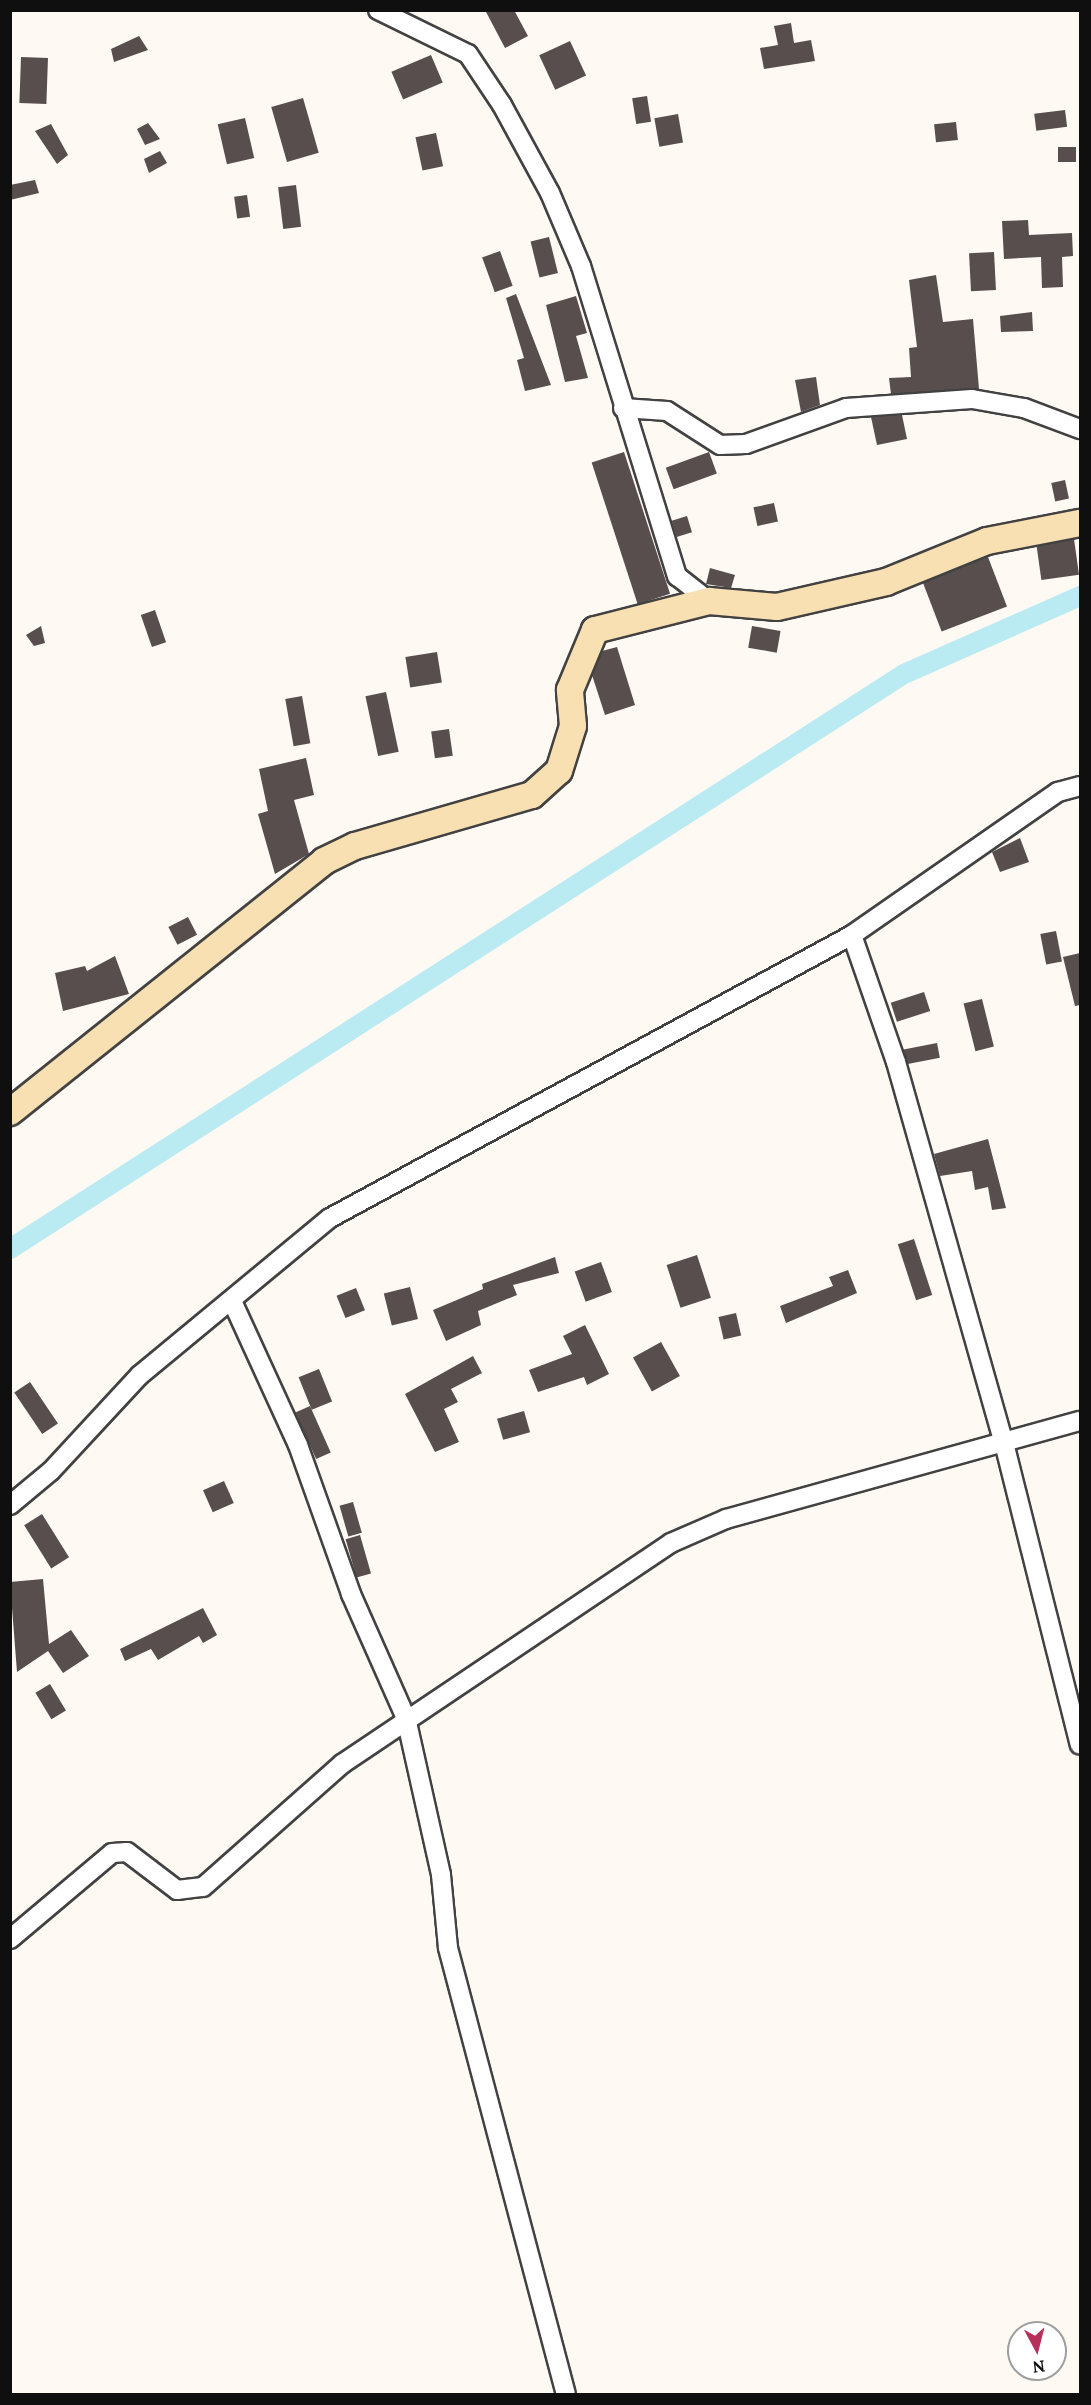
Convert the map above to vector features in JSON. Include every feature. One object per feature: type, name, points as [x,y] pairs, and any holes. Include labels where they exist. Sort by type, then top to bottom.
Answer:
[{"type":"street","points":[[378,10],[468,54],[502,105],[550,193],[581,266],[622,408],[677,576],[709,601]]},
{"type":"street","points":[[622,408],[667,411],[720,445],[746,444],[846,408],[972,399],[1024,408],[1080,429]]},
{"type":"street","points":[[10,1112],[324,861],[355,846],[532,795],[559,771],[573,726],[570,690],[595,630],[709,601],[777,607],[886,582],[987,541],[1080,523]]},
{"type":"street","points":[[10,1504],[51,1471],[140,1375],[330,1218],[852,934],[1058,792],[1080,786]]},
{"type":"street","points":[[852,934],[896,1062],[1004,1443],[1080,1745]]},
{"type":"street","points":[[232,1300],[298,1445],[351,1594],[406,1718],[441,1875],[448,1948],[566,2394]]},
{"type":"street","points":[[10,1939],[112,1853],[127,1852],[177,1890],[203,1887],[342,1764],[406,1718],[671,1543],[726,1520],[1080,1420]]},
{"type":"building","points":[[485,10],[514,10],[528,36],[505,48]]},
{"type":"building","points":[[791,23],[794,43],[811,40],[815,61],[764,69],[760,48],[778,45],[774,26]]},
{"type":"building","points":[[139,36],[148,50],[114,62],[111,49]]},
{"type":"building","points":[[570,41],[586,75],[555,90],[539,55]]},
{"type":"building","points":[[431,55],[443,83],[403,99],[391,72]]},
{"type":"building","points":[[21,57],[48,58],[46,104],[19,103]]},
{"type":"building","points":[[647,96],[651,122],[636,124],[632,98]]},
{"type":"building","points":[[303,98],[319,153],[287,162],[271,107]]},
{"type":"building","points":[[1065,110],[1067,127],[1036,131],[1034,114]]},
{"type":"building","points":[[678,114],[683,143],[659,147],[654,118]]},
{"type":"building","points":[[245,118],[254,158],[227,164],[218,124]]},
{"type":"building","points":[[956,122],[958,140],[936,142],[934,124]]},
{"type":"building","points":[[148,123],[160,139],[145,145],[137,129]]},
{"type":"building","points":[[51,124],[68,155],[57,164],[35,131]]},
{"type":"building","points":[[436,133],[443,166],[423,171],[415,137]]},
{"type":"building","points":[[1058,147],[1076,147],[1076,162],[1058,162]]},
{"type":"building","points":[[160,151],[167,163],[149,173],[144,159]]},
{"type":"building","points":[[35,180],[39,193],[10,200],[10,185]]},
{"type":"building","points":[[296,185],[301,227],[283,229],[278,187]]},
{"type":"building","points":[[247,195],[250,217],[237,219],[234,197]]},
{"type":"building","points":[[1028,220],[1029,235],[1072,233],[1073,256],[1062,257],[1063,287],[1042,288],[1041,257],[1004,259],[1002,221]]},
{"type":"building","points":[[549,237],[558,273],[540,277],[531,242]]},
{"type":"building","points":[[500,251],[513,286],[495,292],[482,257]]},
{"type":"building","points":[[994,252],[996,290],[971,291],[969,253]]},
{"type":"building","points":[[936,275],[943,322],[973,319],[979,389],[891,394],[889,378],[911,377],[909,348],[917,347],[909,280]]},
{"type":"building","points":[[516,294],[551,385],[525,391],[517,360],[524,358],[506,298]]},
{"type":"building","points":[[576,296],[587,333],[576,336],[588,378],[565,382],[546,305]]},
{"type":"building","points":[[1032,312],[1033,331],[1001,332],[1000,316]]},
{"type":"building","points":[[816,377],[820,405],[801,412],[795,380]]},
{"type":"building","points":[[902,415],[907,439],[877,445],[871,417]]},
{"type":"building","points":[[624,452],[670,594],[638,604],[592,463]]},
{"type":"building","points":[[709,452],[717,474],[674,489],[666,468]]},
{"type":"building","points":[[1065,480],[1069,499],[1055,501],[1051,483]]},
{"type":"building","points":[[774,503],[778,522],[757,526],[753,507]]},
{"type":"building","points":[[687,516],[692,532],[677,537],[672,521]]},
{"type":"building","points":[[1074,539],[1079,575],[1041,580],[1036,544]]},
{"type":"building","points":[[988,557],[1007,606],[942,632],[923,582]]},
{"type":"building","points":[[710,568],[735,575],[731,588],[706,584]]},
{"type":"building","points":[[155,610],[166,642],[152,647],[141,615]]},
{"type":"building","points":[[41,626],[45,643],[34,646],[26,635]]},
{"type":"building","points":[[752,626],[781,631],[777,653],[748,648]]},
{"type":"building","points":[[617,647],[635,705],[605,715],[592,675],[602,651]]},
{"type":"building","points":[[437,652],[442,683],[410,688],[405,657]]},
{"type":"building","points":[[386,692],[399,752],[378,756],[365,696]]},
{"type":"building","points":[[302,696],[310,743],[294,746],[285,699]]},
{"type":"building","points":[[449,729],[453,756],[435,758],[431,732]]},
{"type":"building","points":[[306,758],[314,795],[294,800],[309,854],[275,874],[258,814],[268,811],[259,769]]},
{"type":"building","points":[[1020,838],[1029,862],[1000,872],[992,852]]},
{"type":"building","points":[[188,917],[197,935],[177,945],[168,927]]},
{"type":"building","points":[[1056,931],[1062,961],[1046,964],[1040,934]]},
{"type":"building","points":[[1080,953],[1080,1005],[1075,1006],[1063,957]]},
{"type":"building","points":[[115,956],[129,994],[63,1011],[55,973],[85,966],[87,971]]},
{"type":"building","points":[[924,992],[930,1011],[897,1022],[891,1003]]},
{"type":"building","points":[[982,999],[994,1047],[975,1051],[964,1004]]},
{"type":"building","points":[[937,1043],[940,1058],[906,1064],[904,1049]]},
{"type":"building","points":[[988,1139],[1006,1208],[992,1210],[988,1187],[975,1190],[972,1171],[940,1176],[934,1154]]},
{"type":"building","points":[[914,1239],[932,1295],[916,1300],[898,1244]]},
{"type":"building","points":[[697,1255],[711,1298],[680,1308],[667,1265]]},
{"type":"building","points":[[555,1257],[559,1273],[513,1285],[517,1295],[478,1311],[481,1325],[446,1341],[433,1310],[483,1289],[482,1284]]},
{"type":"building","points":[[601,1262],[612,1292],[586,1302],[575,1272]]},
{"type":"building","points":[[848,1270],[857,1293],[786,1323],[780,1306],[833,1286],[829,1277]]},
{"type":"building","points":[[410,1287],[418,1319],[392,1326],[384,1294]]},
{"type":"building","points":[[356,1288],[365,1310],[346,1318],[337,1296]]},
{"type":"building","points":[[736,1313],[741,1335],[724,1339],[718,1317]]},
{"type":"building","points":[[585,1325],[609,1374],[587,1385],[584,1377],[538,1392],[529,1370],[572,1354],[563,1336]]},
{"type":"building","points":[[661,1342],[680,1376],[652,1392],[633,1358]]},
{"type":"building","points":[[473,1356],[482,1373],[451,1389],[458,1402],[444,1409],[459,1442],[435,1452],[405,1394]]},
{"type":"building","points":[[319,1369],[332,1401],[312,1410],[299,1377]]},
{"type":"building","points":[[30,1382],[58,1423],[42,1434],[14,1393]]},
{"type":"building","points":[[310,1406],[331,1453],[316,1459],[295,1413]]},
{"type":"building","points":[[524,1411],[530,1432],[503,1440],[497,1419]]},
{"type":"building","points":[[224,1481],[234,1503],[213,1512],[203,1490]]},
{"type":"building","points":[[353,1502],[362,1533],[348,1537],[340,1506]]},
{"type":"building","points":[[42,1514],[69,1557],[51,1568],[24,1525]]},
{"type":"building","points":[[360,1535],[371,1573],[357,1578],[346,1539]]},
{"type":"building","points":[[43,1579],[49,1644],[71,1630],[89,1656],[63,1673],[48,1651],[17,1672],[10,1582]]},
{"type":"building","points":[[203,1608],[217,1635],[203,1643],[199,1636],[158,1660],[151,1649],[125,1661],[120,1649]]},
{"type":"building","points":[[50,1684],[66,1711],[51,1719],[35,1693]]},
{"type":"waterway","points":[[10,1249],[904,674],[1080,596]]}]
